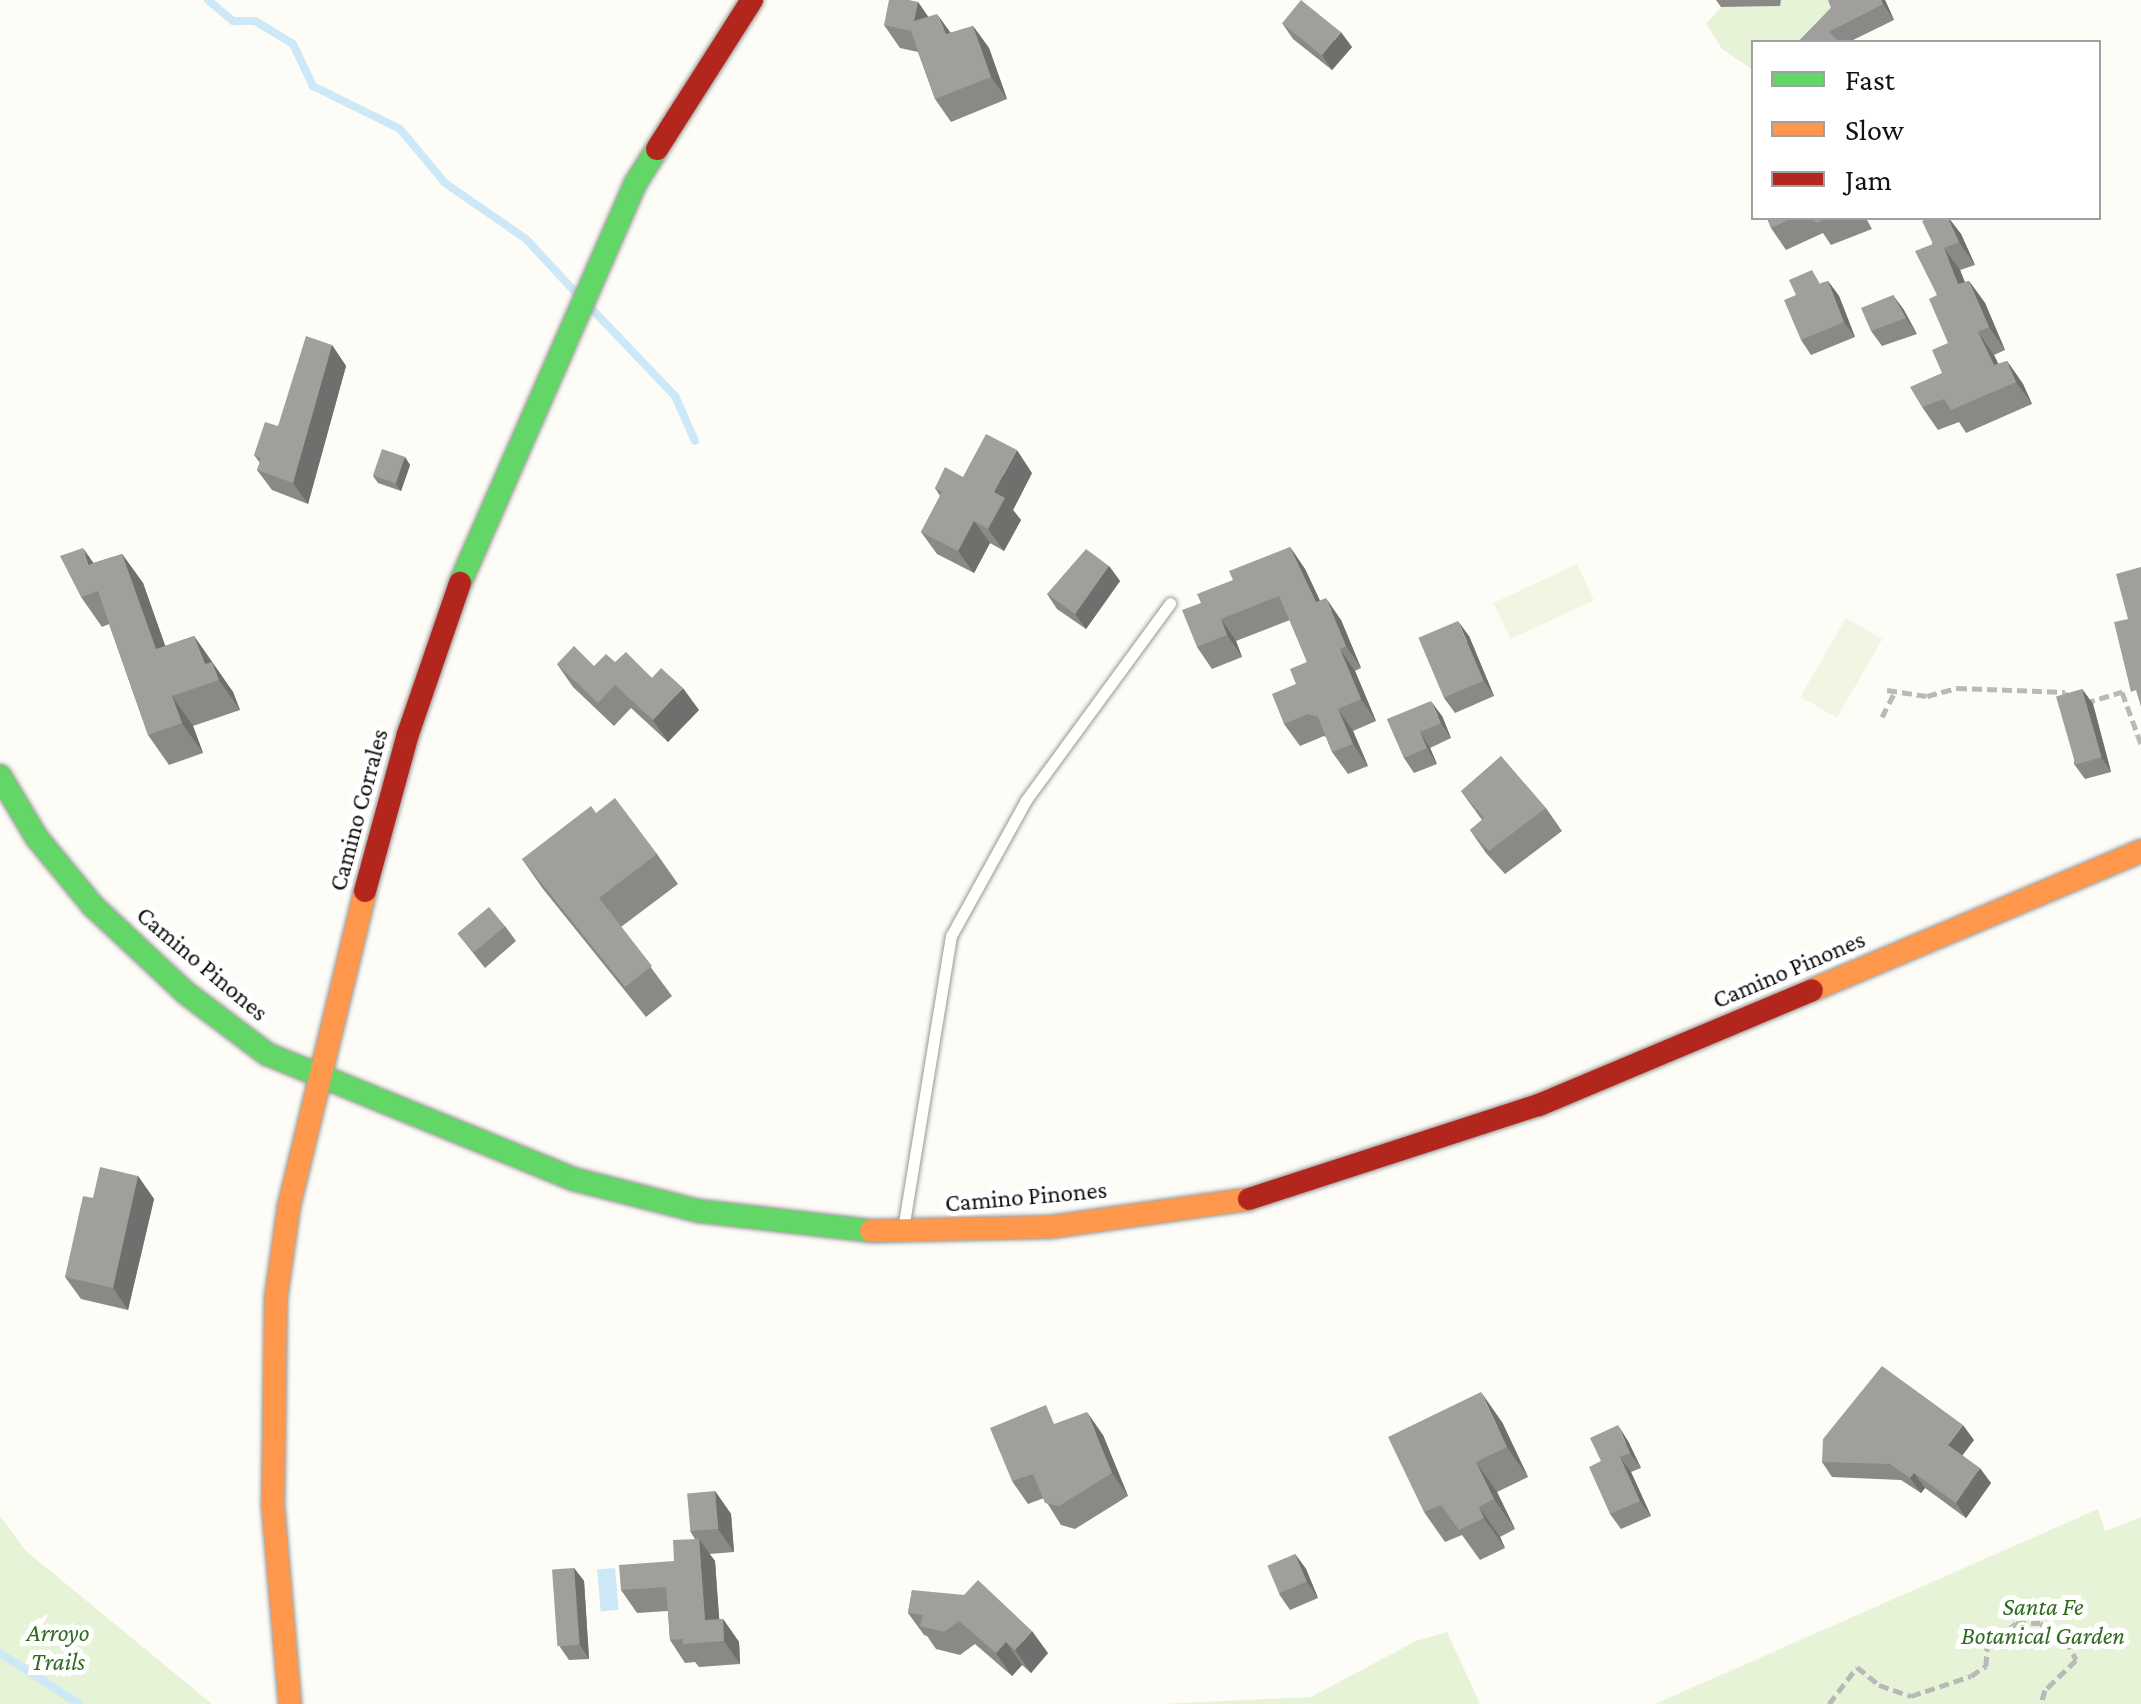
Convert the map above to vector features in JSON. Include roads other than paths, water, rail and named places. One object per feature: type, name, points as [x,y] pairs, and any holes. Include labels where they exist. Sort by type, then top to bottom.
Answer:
[{"type":"street","name":"Camino Corrales","points":[[290,1704],[273,1505],[276,1296],[318,1078],[408,734],[473,546],[635,184],[752,0]]},
{"type":"street","name":"Camino Pinones","points":[[0,776],[47,852],[93,906],[186,993],[267,1054],[573,1179],[698,1211],[820,1230],[902,1233],[1050,1227],[1268,1196],[1540,1105],[2141,851]]},
{"type":"lane","points":[[902,1233],[951,936],[1026,800],[1170,603]]},
{"type":"water","points":[[615,1568],[619,1610],[601,1611],[597,1570]]},
{"type":"waterway","points":[[208,0],[233,21],[255,21],[293,44],[313,86],[400,129],[445,183],[526,239],[575,292]]},
{"type":"waterway","points":[[589,306],[675,396],[695,441]]},
{"type":"waterway","points":[[0,1653],[79,1704]]},
{"type":"park label","name":"Santa Fe Botanical Garden","points":[[2043,1622]]},
{"type":"park label","name":"Arroyo Trails","points":[[58,1648]]}]
